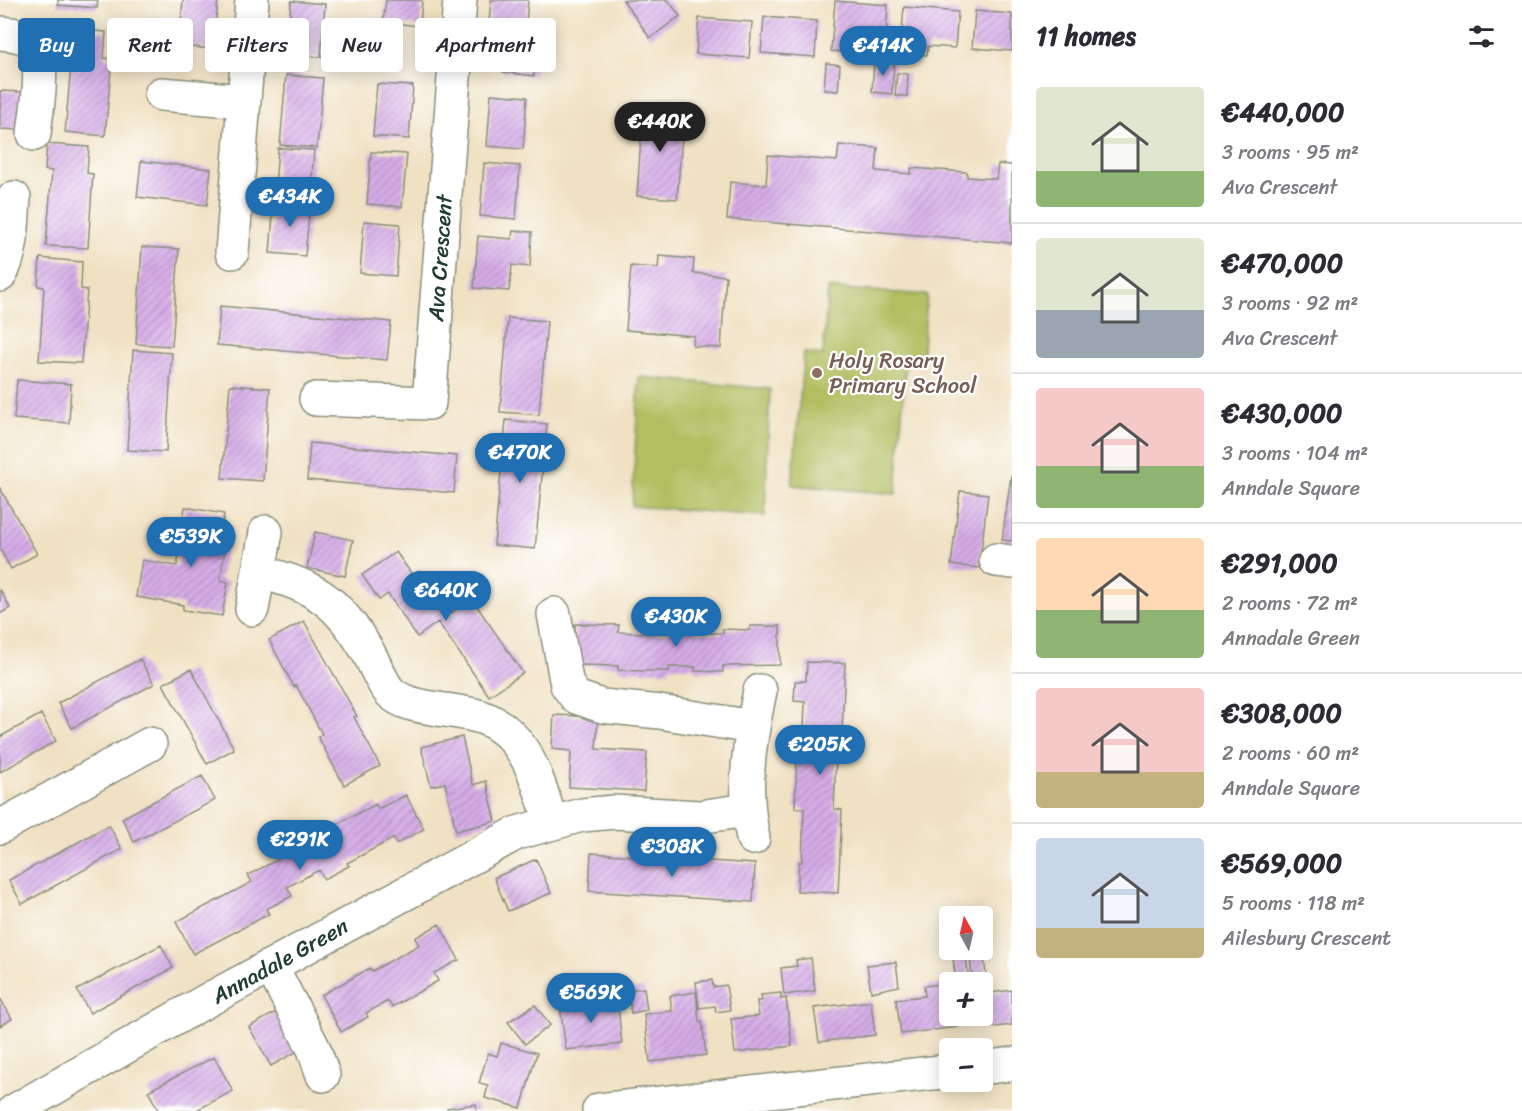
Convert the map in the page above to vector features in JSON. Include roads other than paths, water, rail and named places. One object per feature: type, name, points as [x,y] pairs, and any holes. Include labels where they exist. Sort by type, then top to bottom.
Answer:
[{"type":"street","points":[[232,252],[252,0]]},
{"type":"street","name":"Ava Crescent","points":[[316,399],[429,403],[460,0]]},
{"type":"street","points":[[0,33],[14,34],[29,40],[37,51],[40,64],[34,134]]},
{"type":"street","points":[[161,94],[244,101]]},
{"type":"street","points":[[0,275],[10,248],[14,198]]},
{"type":"street","points":[[252,609],[266,532]]},
{"type":"street","points":[[259,572],[309,589],[330,601],[347,619],[390,692],[404,701],[427,707],[465,712],[484,718],[503,728],[516,742],[532,767],[551,823]]},
{"type":"street","points":[[554,614],[567,686],[576,697],[602,706],[660,712],[753,727],[760,691]]},
{"type":"street","name":"Annadale Green","points":[[14,1111],[271,966],[517,833],[582,815],[614,812],[699,817],[750,824],[747,784],[753,727]]},
{"type":"street","points":[[0,827],[150,744]]},
{"type":"street","points":[[271,966],[314,1049],[323,1076]]},
{"type":"street","points":[[993,1067],[1012,1064]]},
{"type":"street","points":[[599,1110],[939,1072]]},
{"type":"place","name":"Holy Rosary Primary School","points":[[817,373]]}]
